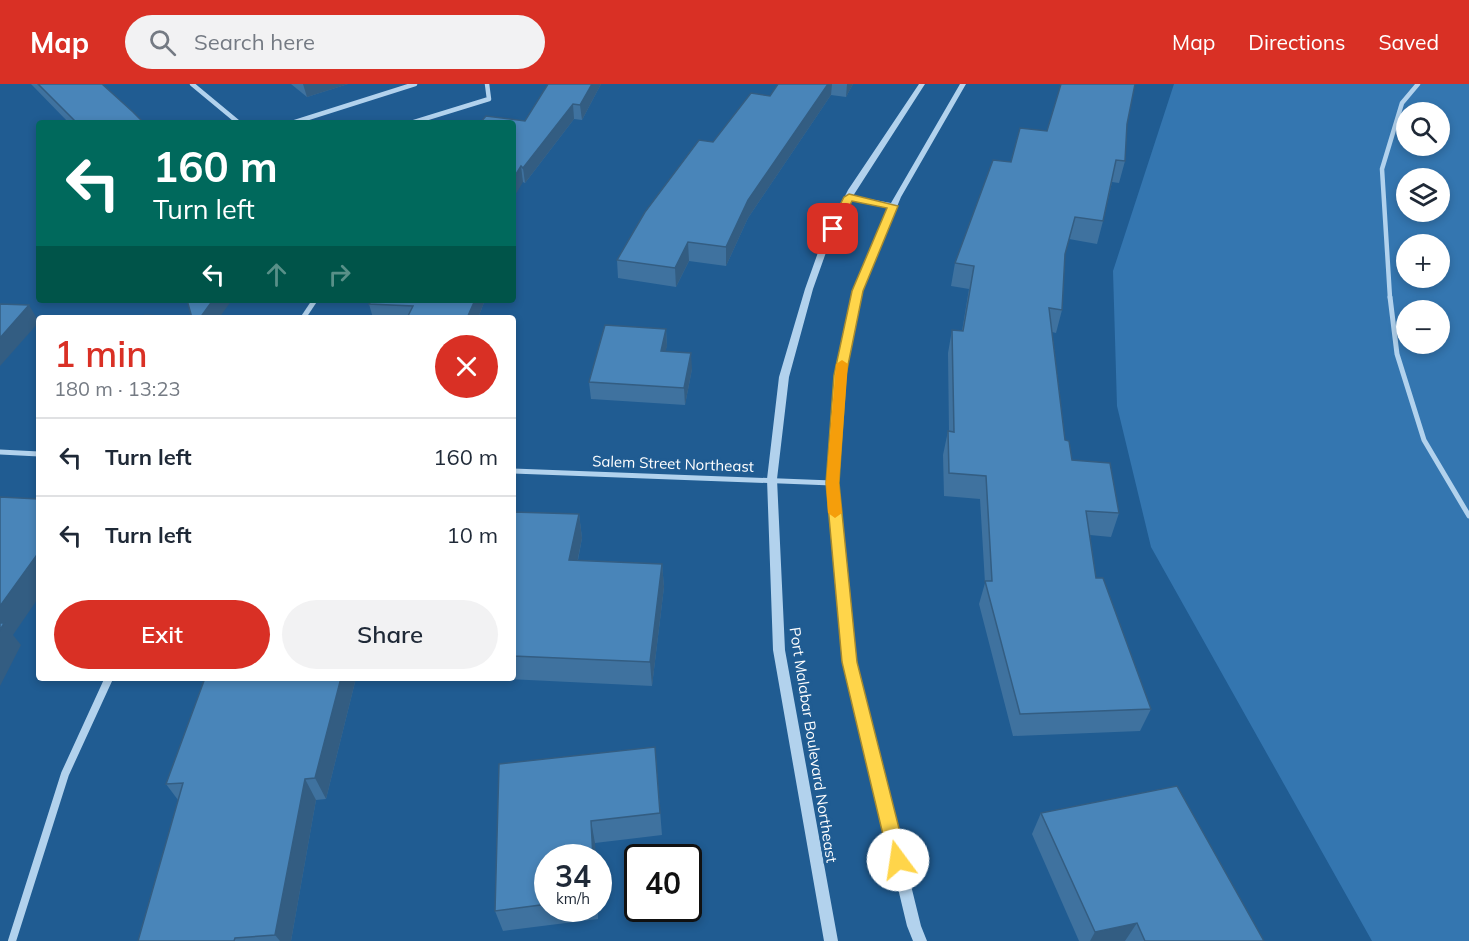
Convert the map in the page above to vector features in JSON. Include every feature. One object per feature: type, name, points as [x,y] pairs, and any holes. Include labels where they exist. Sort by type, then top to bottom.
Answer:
[{"type":"street","points":[[192,84],[235,120]]},
{"type":"street","points":[[301,120],[415,84]]},
{"type":"street","points":[[421,120],[489,99],[487,84]]},
{"type":"street","name":"Port Malabar Boulevard Northeast","points":[[831,941],[779,650],[772,479],[784,376],[809,289],[825,244],[849,197],[922,84]]},
{"type":"street","points":[[920,941],[914,926],[849,662],[832,483],[840,375],[858,291],[893,206],[963,84]]},
{"type":"street","points":[[1418,84],[1402,103],[1382,169],[1387,270],[1397,354],[1424,440],[1469,516]]},
{"type":"street","points":[[849,197],[893,206]]},
{"type":"street","points":[[0,452],[36,454]]},
{"type":"street","name":"Salem Street Northeast","points":[[516,471],[832,483]]},
{"type":"street","points":[[12,941],[65,774],[108,681]]},
{"type":"shaded area","points":[[1174,84],[1469,84],[1469,941],[1372,941],[1151,547],[1117,406],[1113,271]]},
{"type":"building","points":[[38,84],[102,84],[141,120],[74,120]]},
{"type":"building","points":[[548,84],[592,84],[580,105],[573,104],[516,174],[516,120],[483,120],[486,116],[525,121]]},
{"type":"building","points":[[778,84],[828,84],[748,200],[726,247],[688,242],[675,268],[617,260],[645,212],[699,140],[713,142],[751,93],[770,96]]},
{"type":"building","points":[[1061,84],[1135,84],[1127,124],[1125,161],[1116,160],[1103,221],[1075,217],[1065,254],[1062,310],[1049,308],[1065,440],[1069,441],[1072,460],[1110,463],[1119,513],[1086,511],[1096,578],[1103,578],[1151,709],[1020,714],[985,581],[992,581],[986,476],[949,473],[948,431],[954,432],[952,330],[963,331],[974,266],[955,263],[993,160],[1011,162],[1020,128],[1047,131]]},
{"type":"building","points":[[188,303],[211,303],[202,315],[191,315]]},
{"type":"building","points":[[474,303],[468,315],[408,315],[413,306],[369,304]]},
{"type":"building","points":[[0,304],[29,305],[0,338]]},
{"type":"building","points":[[605,325],[666,329],[661,351],[691,353],[684,388],[589,382]]},
{"type":"building","points":[[0,497],[36,499],[36,556],[0,606]]},
{"type":"building","points":[[516,512],[579,514],[569,560],[662,564],[650,662],[516,656]]},
{"type":"building","points":[[204,681],[340,681],[315,778],[305,779],[275,935],[235,938],[234,941],[138,941],[183,783],[166,784]]},
{"type":"building","points":[[655,747],[660,813],[591,821],[592,844],[534,844],[534,906],[495,911],[499,764]]},
{"type":"building","points":[[1177,786],[1264,941],[1145,941],[1137,923],[1095,932],[1041,813]]},
{"type":"slow traffic","points":[[835,513],[832,483],[842,364]]},
{"type":"route","points":[[833,229],[849,197],[893,206],[858,291],[840,375],[832,483],[849,662],[898,860]]}]
